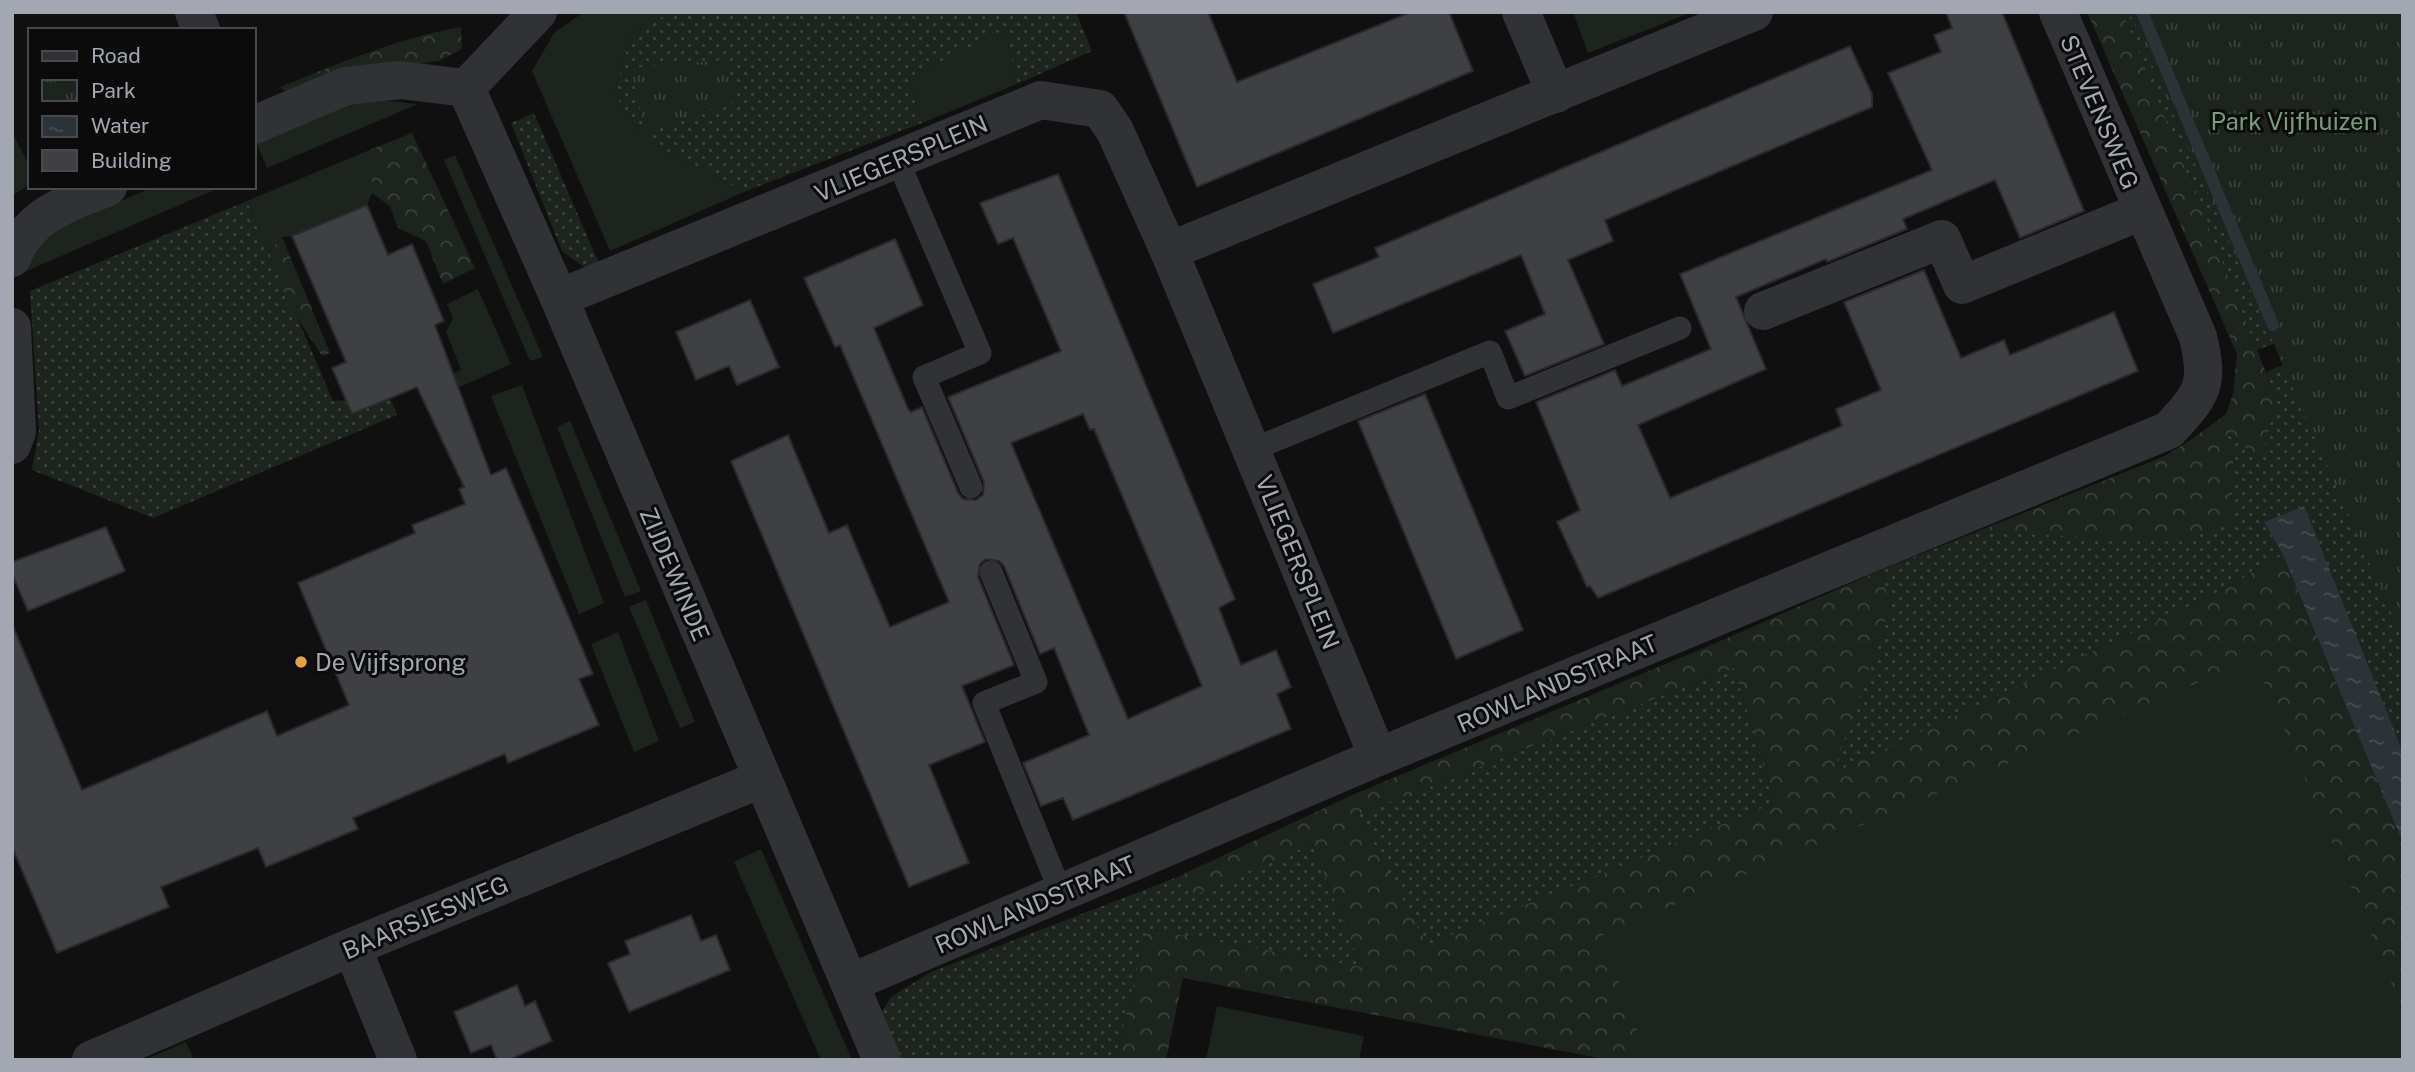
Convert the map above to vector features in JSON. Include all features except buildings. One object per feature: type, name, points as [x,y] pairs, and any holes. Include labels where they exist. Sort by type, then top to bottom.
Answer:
[{"type":"street","points":[[256,124],[346,86],[400,80],[466,88],[538,12]]},
{"type":"street","points":[[1521,12],[1556,94]]},
{"type":"street","points":[[1168,251],[1754,12]]},
{"type":"street","name":"STEVENSWEG","points":[[2058,12],[2197,337]]},
{"type":"street","name":"ZIJDEWINDE","points":[[466,88],[559,298],[761,779],[883,1060]]},
{"type":"street","name":"VLIEGERSPLEIN","points":[[559,298],[1041,100],[1101,110],[1115,131],[1168,251],[1378,757]]},
{"type":"street","points":[[15,240],[49,212],[103,189]]},
{"type":"street","name":"STEVENSWEG","points":[[1763,312],[1942,239],[1962,285],[2142,211]]},
{"type":"street","points":[[12,327],[17,432],[12,445]]},
{"type":"street","name":"ROWLANDSTRAAT","points":[[850,983],[1378,757],[2169,430],[2196,400],[2206,369],[2197,337]]},
{"type":"street","name":"BAARSJESWEG","points":[[91,1060],[352,947],[761,779]]},
{"type":"street","points":[[352,947],[398,1060]]},
{"type":"lane","points":[[897,159],[979,353],[924,377],[971,486]]},
{"type":"lane","points":[[1251,450],[1490,352],[1508,398],[1680,328]]},
{"type":"lane","points":[[991,572],[1036,682],[984,703],[1061,893]]},
{"type":"green space","points":[[584,12],[670,12],[631,35],[614,93],[642,138],[744,192],[610,251],[532,71],[554,33]]},
{"type":"green space","points":[[670,12],[1076,12],[1092,51],[1017,84],[1005,30],[909,78],[922,123],[744,192],[642,138],[614,93],[631,35]]},
{"type":"green space","points":[[1573,12],[1692,12],[1588,53]]},
{"type":"green space","points":[[2087,12],[2123,12],[2276,398],[2262,459],[2226,433],[2234,453],[2231,524],[2175,541],[1976,532],[2165,456],[2226,414],[2233,394],[2237,354]]},
{"type":"green space","points":[[2122,12],[2157,12],[2294,336],[2257,350]]},
{"type":"green space","name":"Park Vijfhuizen","points":[[2129,12],[2403,12],[2403,640]]},
{"type":"green space","points":[[461,27],[462,49],[439,61],[366,70],[293,99],[280,87],[392,44]]},
{"type":"green space","points":[[1005,29],[1017,84],[922,123],[909,78]]},
{"type":"green space","points":[[725,60],[738,100],[646,132],[630,68]]},
{"type":"green space","points":[[362,98],[418,104],[267,168],[256,142]]},
{"type":"green space","points":[[534,113],[600,266],[584,267],[562,251],[511,123]]},
{"type":"green space","points":[[412,133],[475,268],[443,284],[426,241],[398,228],[390,206],[372,193],[372,149]]},
{"type":"green space","points":[[13,134],[28,163],[28,185],[12,196]]},
{"type":"green space","points":[[372,149],[372,193],[367,205],[292,236],[282,237],[269,252],[247,201]]},
{"type":"green space","points":[[455,155],[543,357],[530,361],[444,160]]},
{"type":"green space","points":[[148,189],[216,189],[24,272],[40,237]]},
{"type":"green space","points":[[247,201],[333,401],[390,398],[397,415],[153,518],[32,470],[39,430],[30,291]]},
{"type":"green space","points":[[282,237],[330,353],[322,356],[289,305],[269,252]]},
{"type":"green space","points":[[478,289],[511,364],[426,402],[418,386],[461,370],[446,331],[453,319],[447,304]]},
{"type":"green space","points":[[2302,357],[2403,590],[2403,752],[2303,507],[2264,522],[2283,555],[2213,595],[1832,774],[1890,607],[1881,570],[1976,532],[2175,540],[2225,432],[2261,458],[2276,398],[2266,372]]},
{"type":"green space","points":[[522,385],[604,603],[579,614],[491,396]]},
{"type":"green space","points":[[570,421],[641,591],[625,597],[557,427]]},
{"type":"green space","points":[[2283,555],[2403,843],[2403,1060],[1609,1060],[1183,978],[1166,1060],[1115,1060],[1147,929],[1362,967],[1312,844],[1193,896],[1175,878],[1350,796],[1725,639],[1881,570],[1890,607],[1833,773],[2213,595]],"holes":[[[1734,668],[1775,803],[1427,945],[1358,814]]]},
{"type":"green space","points":[[646,600],[695,722],[680,728],[629,607]]},
{"type":"green space","points":[[618,632],[659,741],[634,752],[591,644]]},
{"type":"green space","points":[[2254,659],[2403,1010],[2403,1060],[1649,1060],[1601,936]]},
{"type":"green space","points":[[1734,668],[1775,803],[1427,946],[1358,814]]},
{"type":"green space","points":[[1312,844],[1362,967],[1147,929],[1115,1060],[898,1060],[879,1016],[891,997],[931,972],[1175,878],[1193,895]]},
{"type":"green space","points":[[761,849],[852,1060],[821,1060],[734,862]]},
{"type":"green space","points":[[1217,1006],[1364,1036],[1359,1060],[1206,1060]]},
{"type":"green space","points":[[186,1042],[194,1060],[144,1060]]},
{"type":"water","points":[[2304,506],[2403,752],[2403,843],[2283,555],[2264,522]]},
{"type":"waterway","points":[[2142,12],[2273,325]]},
{"type":"place","name":"De Vijfsprong","points":[[301,662]]}]
